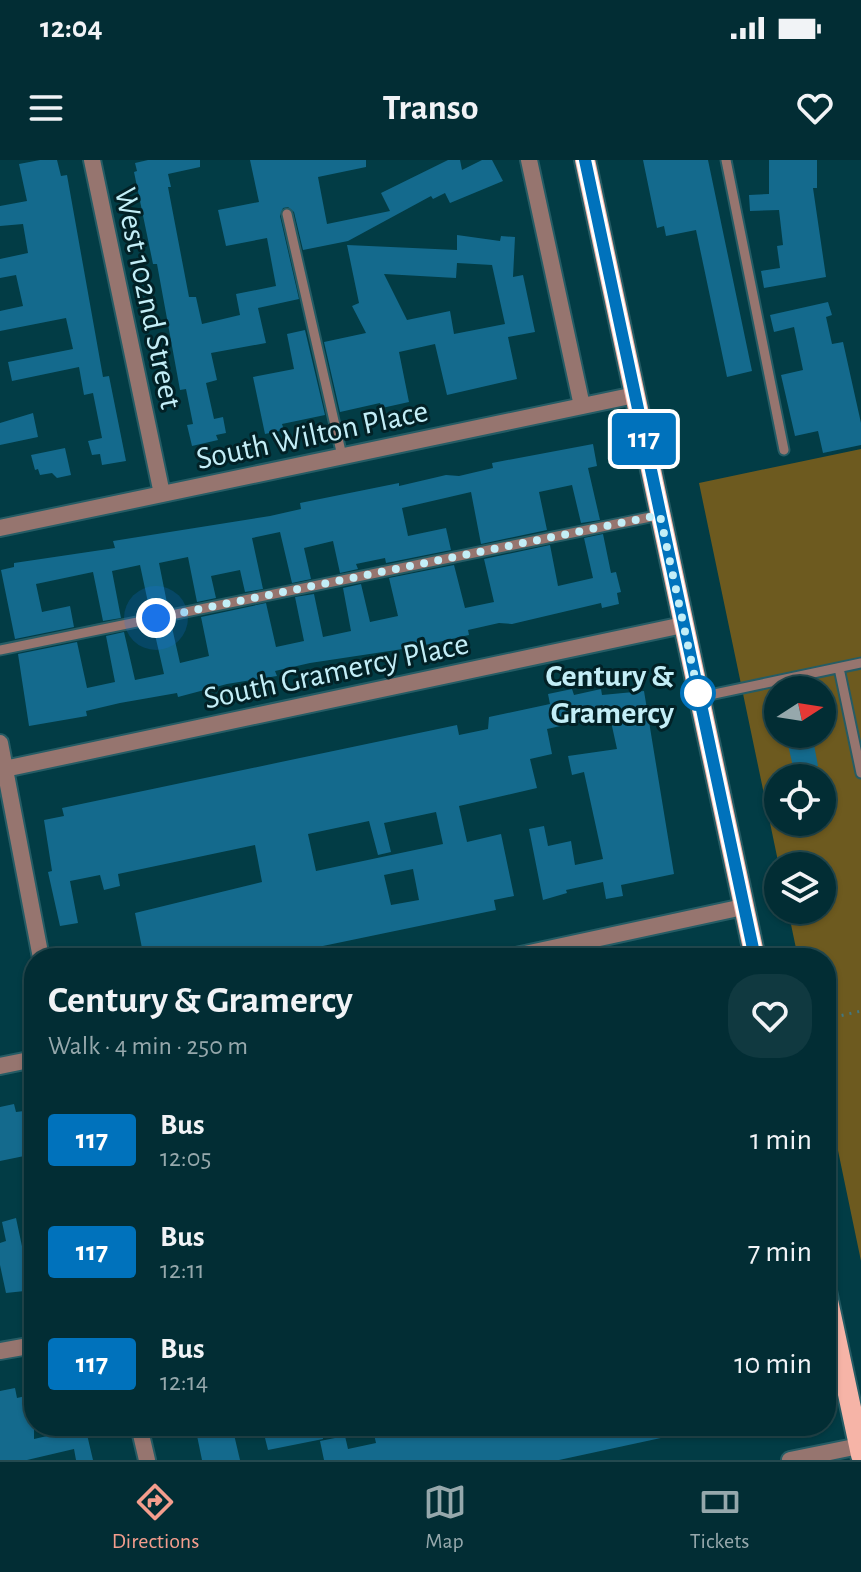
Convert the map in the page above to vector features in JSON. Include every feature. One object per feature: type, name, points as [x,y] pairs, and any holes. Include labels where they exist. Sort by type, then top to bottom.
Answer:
[{"type":"main road","points":[[585,160],[753,948]]},
{"type":"main road","points":[[836,1338],[860,1450]]},
{"type":"street","name":"West 102nd Street","points":[[92,160],[162,494]]},
{"type":"street","points":[[529,160],[582,406]]},
{"type":"street","name":"South Wilton Place","points":[[0,528],[635,395]]},
{"type":"street","name":"South Gramercy Place","points":[[3,770],[683,625]]},
{"type":"street","points":[[0,743],[39,948]]},
{"type":"street","points":[[553,948],[743,907]]},
{"type":"street","points":[[0,1066],[24,1061]]},
{"type":"street","points":[[0,1351],[24,1347]]},
{"type":"street","points":[[141,1436],[147,1460]]},
{"type":"street","points":[[790,1460],[860,1450]]},
{"type":"lane","points":[[726,160],[784,450]]},
{"type":"lane","points":[[287,214],[342,456]]},
{"type":"lane","points":[[0,650],[660,515]]},
{"type":"lane","points":[[699,697],[861,663]]},
{"type":"lane","points":[[839,668],[861,773]]},
{"type":"path","points":[[836,1017],[861,1011]]},
{"type":"shaded area","points":[[861,449],[861,1261],[836,1141],[836,948],[796,948],[791,924],[836,924],[836,852],[776,852],[773,836],[836,836],[836,764],[764,764],[764,794],[699,483]]},
{"type":"building","points":[[57,160],[61,176],[67,175],[103,377],[109,376],[126,461],[102,465],[100,454],[92,455],[88,441],[102,438],[93,393],[84,395],[79,367],[12,381],[8,362],[73,349],[66,318],[0,331],[0,311],[23,306],[16,275],[0,278],[0,259],[28,253],[23,224],[0,226],[0,206],[27,201],[19,164]]},
{"type":"building","points":[[200,160],[200,167],[168,174],[171,187],[168,187],[189,297],[196,297],[202,324],[240,315],[236,294],[276,286],[267,238],[226,246],[218,210],[259,202],[250,160],[366,160],[366,167],[318,177],[327,224],[390,211],[381,193],[448,160],[460,160],[462,170],[482,160],[492,160],[503,181],[450,203],[445,193],[433,199],[431,196],[348,241],[303,250],[294,212],[288,207],[283,208],[280,216],[299,299],[258,308],[266,343],[211,353],[217,380],[206,383],[214,419],[223,417],[226,433],[216,435],[218,440],[192,446],[187,425],[193,424],[186,389],[180,390],[157,264],[153,264],[134,172],[137,171],[135,163]]},
{"type":"building","points":[[643,160],[708,160],[752,371],[727,377],[696,230],[666,236],[664,226],[657,228]]},
{"type":"building","points":[[769,160],[817,160],[817,188],[813,188],[826,277],[764,288],[761,271],[780,268],[777,246],[783,245],[779,210],[750,211],[749,195],[769,194]]},
{"type":"building","points":[[457,235],[500,241],[501,236],[515,237],[513,277],[523,275],[535,332],[508,337],[517,379],[447,395],[435,344],[399,352],[409,402],[382,408],[380,403],[340,412],[324,342],[366,333],[352,306],[359,303],[347,245],[457,250]],"holes":[[[457,263],[492,265],[505,324],[454,334],[450,311],[407,320],[384,274],[456,278]]]},
{"type":"building","points":[[828,302],[832,315],[826,317],[832,344],[843,342],[861,423],[861,445],[823,453],[818,431],[795,436],[781,375],[803,370],[794,327],[774,332],[770,315]]},
{"type":"building","points":[[305,330],[325,415],[282,424],[284,430],[265,434],[253,377],[294,369],[287,334]]},
{"type":"building","points":[[33,413],[38,437],[0,445],[0,423]]},
{"type":"building","points":[[593,444],[597,466],[588,468],[600,520],[581,523],[572,485],[539,492],[547,530],[481,544],[471,492],[402,508],[408,536],[446,528],[451,550],[386,563],[385,558],[356,564],[358,569],[340,573],[333,541],[304,548],[311,579],[292,583],[280,532],[252,538],[263,589],[245,592],[240,570],[211,576],[216,598],[197,602],[188,557],[159,563],[168,608],[150,612],[140,565],[112,571],[121,618],[103,621],[93,572],[36,584],[42,612],[70,606],[74,627],[15,639],[1,570],[14,567],[14,563],[115,548],[113,541],[270,516],[301,509],[300,503],[446,475],[459,476],[493,468],[492,463]]},
{"type":"building","points":[[65,448],[71,475],[57,478],[52,473],[40,475],[38,469],[35,470],[31,455]]},
{"type":"building","points":[[603,534],[611,573],[616,572],[621,592],[617,593],[619,604],[602,608],[601,603],[512,624],[499,623],[468,630],[469,635],[416,647],[310,663],[275,671],[277,676],[227,684],[178,697],[177,693],[120,703],[86,711],[87,716],[29,726],[18,654],[77,642],[87,688],[115,682],[106,636],[124,632],[135,680],[164,674],[153,626],[171,623],[180,663],[209,656],[201,617],[266,603],[276,647],[304,641],[295,597],[314,594],[323,637],[351,631],[343,588],[361,584],[370,622],[398,616],[389,578],[454,565],[465,608],[494,602],[484,559],[550,545],[558,586],[593,578],[584,538]]},
{"type":"building","points":[[572,689],[574,695],[601,689],[602,695],[644,691],[674,874],[621,885],[623,896],[606,899],[603,882],[566,890],[567,893],[543,900],[529,829],[544,826],[548,846],[571,841],[575,865],[603,859],[584,772],[572,775],[568,756],[617,749],[610,717],[605,716],[547,729],[552,754],[530,759],[537,788],[459,806],[467,842],[501,834],[514,896],[494,900],[496,910],[318,947],[142,948],[135,913],[262,882],[255,845],[118,874],[120,886],[104,890],[100,875],[70,881],[78,923],[60,926],[48,872],[52,871],[44,820],[64,816],[62,808],[457,725],[459,735],[488,729],[489,717],[550,704],[548,694]],"holes":[[[436,812],[443,844],[316,871],[308,834],[369,821],[378,855],[391,852],[384,823]],[[413,869],[419,900],[391,905],[384,875]]]},
{"type":"building","points":[[789,748],[815,748],[818,764],[792,764]]},
{"type":"building","points":[[14,1104],[16,1112],[24,1111],[24,1156],[0,1161],[0,1107]]},
{"type":"building","points":[[16,1218],[24,1251],[24,1291],[6,1293],[0,1265],[0,1243],[6,1241],[2,1222]]},
{"type":"building","points":[[15,1388],[17,1398],[24,1396],[24,1436],[34,1436],[34,1439],[87,1436],[93,1460],[76,1460],[74,1449],[27,1460],[0,1460],[0,1391]]},
{"type":"building","points":[[197,1436],[234,1436],[240,1460],[202,1460]]},
{"type":"building","points":[[264,1436],[323,1436],[323,1439],[268,1450]]},
{"type":"building","points":[[345,1436],[348,1449],[376,1443],[374,1436],[670,1436],[559,1460],[324,1460],[320,1441]]},
{"type":"bus line","name":"117","points":[[585,160],[753,948]]},
{"type":"place","name":"Century & Gramercy","points":[[698,693]]},
{"type":"route","points":[[156,618],[660,515],[699,697],[698,693]]}]
